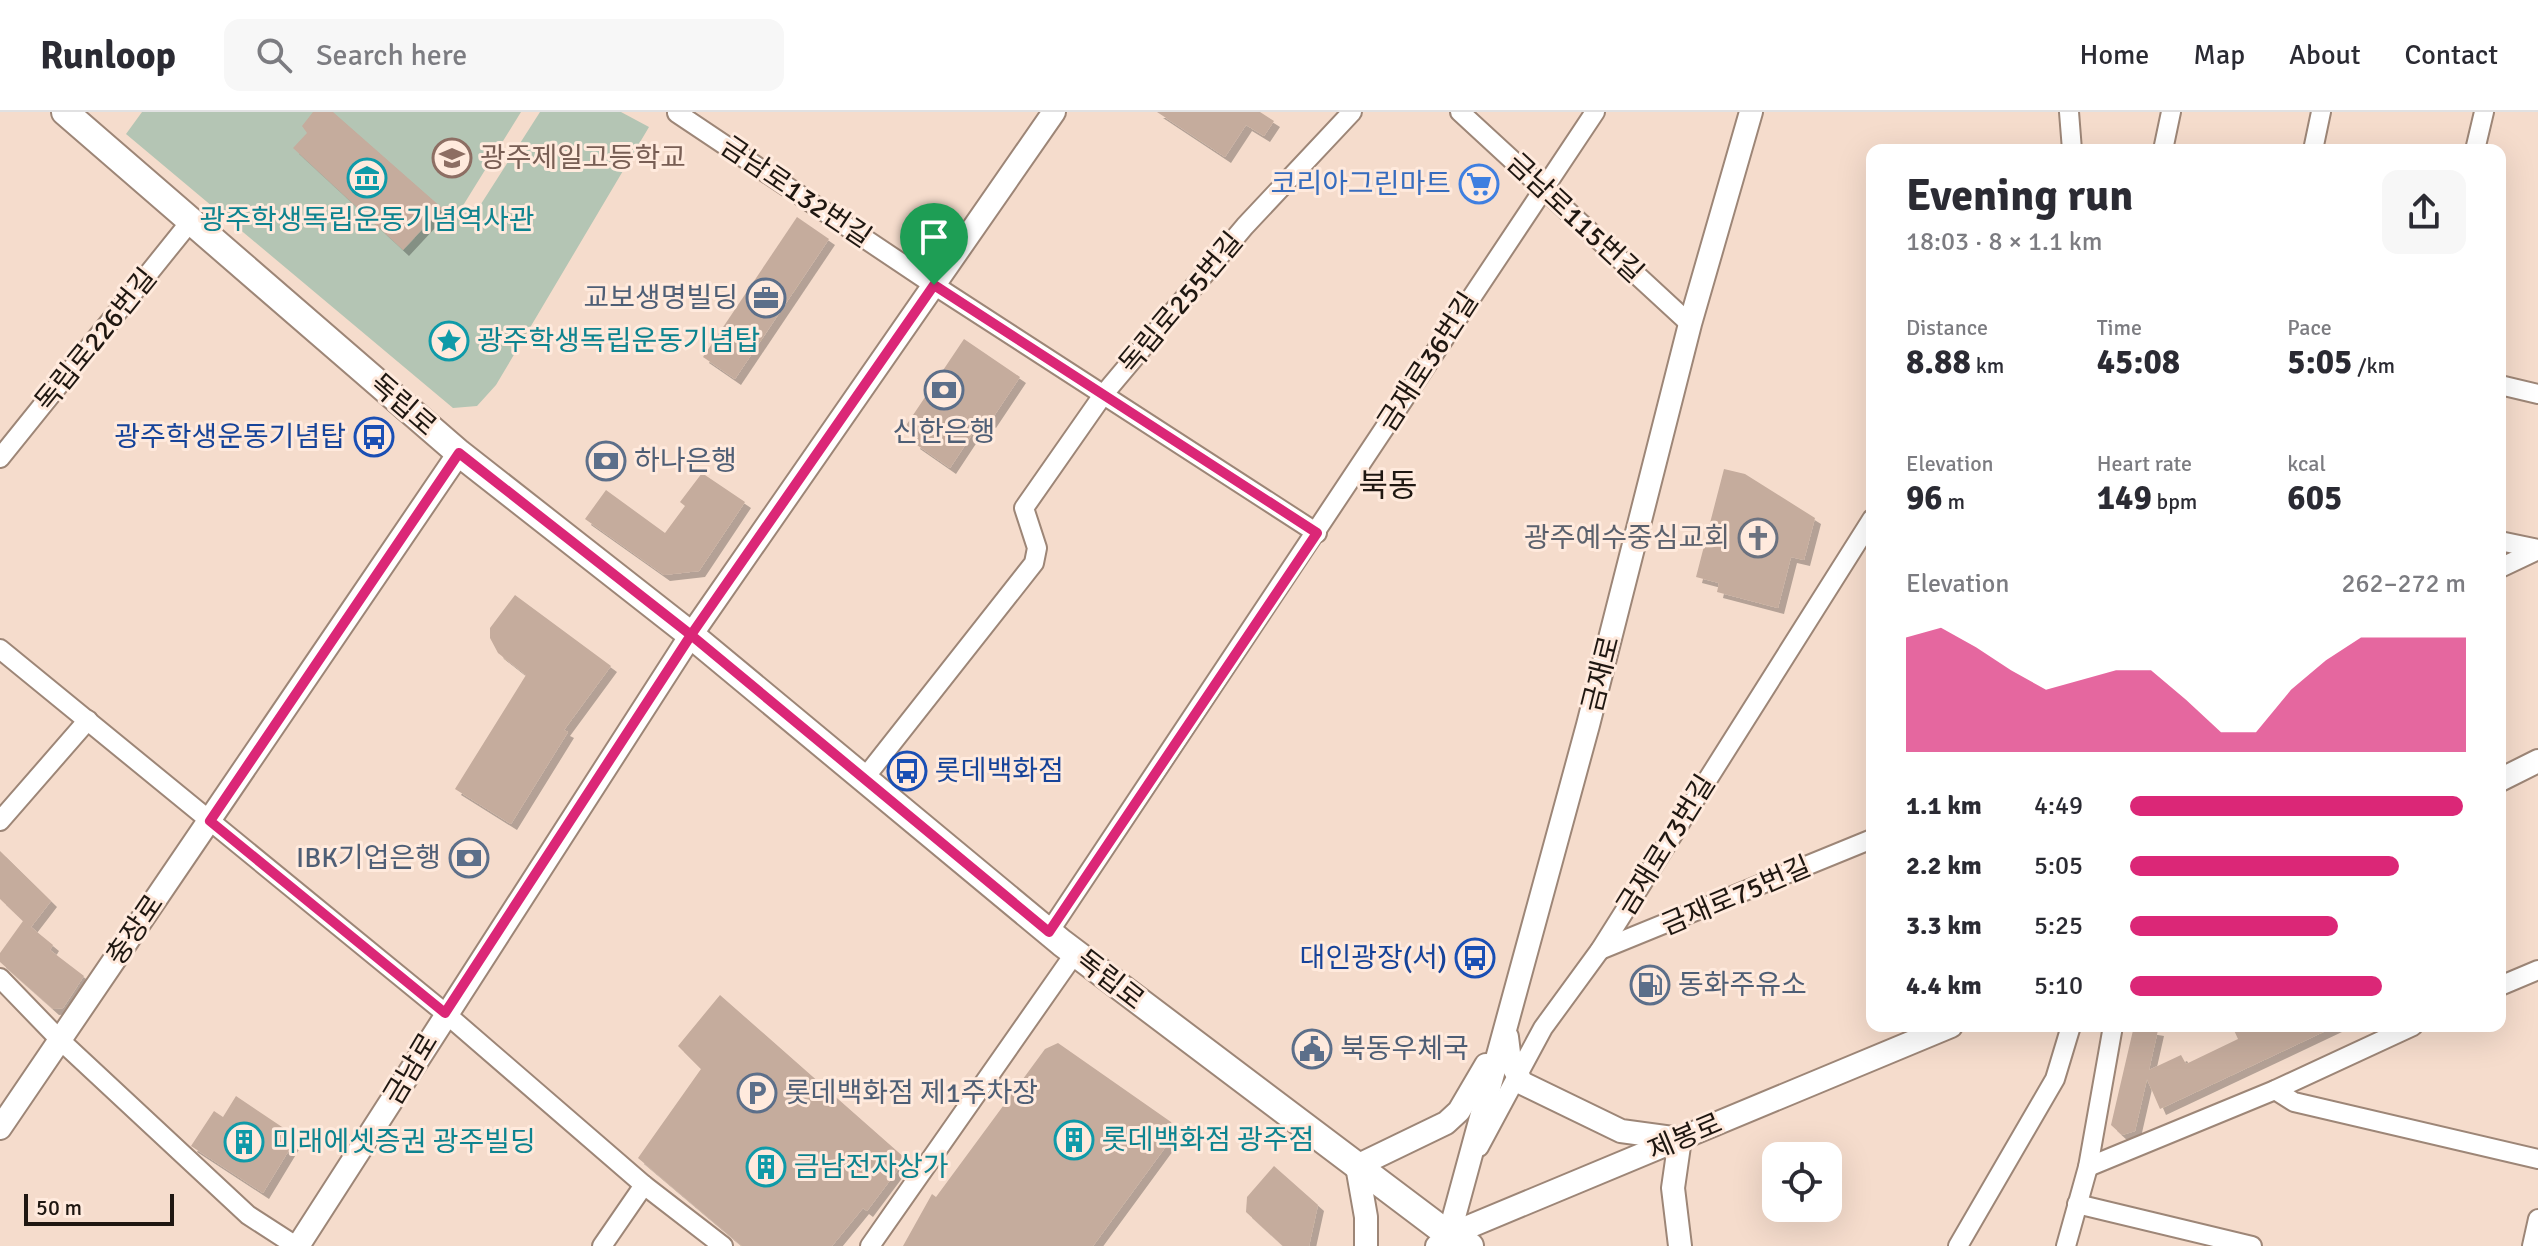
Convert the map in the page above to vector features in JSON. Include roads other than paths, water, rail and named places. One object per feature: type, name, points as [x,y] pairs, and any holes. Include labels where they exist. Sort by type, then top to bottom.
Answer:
[{"type":"main road","name":"독립로","points":[[65,112],[459,453],[691,635],[1075,953],[1357,1166],[1452,1242]]},
{"type":"street","name":"금남로","points":[[60,1040],[248,1215],[297,1246],[691,635],[1054,112]]},
{"type":"street","name":"독립로255번길","points":[[863,780],[1034,563],[1037,548],[1024,508],[1103,395],[1245,226],[1352,112]]},
{"type":"street","name":"금남로115번길","points":[[1460,112],[1690,324]]},
{"type":"street","name":"금재로36번길","points":[[1049,932],[1317,533],[1444,333],[1545,190],[1595,112]]},
{"type":"street","name":"금재로","points":[[1452,1242],[1466,1172],[1588,725],[1690,324],[1751,112]]},
{"type":"street","points":[[2069,112],[2072,144]]},
{"type":"street","points":[[2164,144],[2171,112]]},
{"type":"street","points":[[2314,144],[2321,112]]},
{"type":"street","points":[[2476,144],[2484,112]]},
{"type":"street","name":"금남로132번길","points":[[677,113],[934,285],[1317,533]]},
{"type":"street","name":"독립로226번길","points":[[0,458],[190,222]]},
{"type":"street","points":[[2506,386],[2538,394]]},
{"type":"street","name":"충장로","points":[[0,1128],[459,453]]},
{"type":"street","name":"금재로73번길","points":[[1466,1172],[1543,1028],[1600,950],[1866,529]]},
{"type":"street","points":[[2506,542],[2538,549]]},
{"type":"street","points":[[2506,565],[2538,549]]},
{"type":"street","points":[[0,649],[210,821]]},
{"type":"street","points":[[0,821],[88,720]]},
{"type":"street","points":[[2506,777],[2538,761]]},
{"type":"street","name":"금남로","points":[[210,821],[445,1013],[644,1185],[723,1246]]},
{"type":"street","name":"금재로75번길","points":[[1600,950],[1866,842]]},
{"type":"street","points":[[870,1246],[1075,953]]},
{"type":"street","points":[[2506,980],[2538,970]]},
{"type":"street","points":[[0,978],[60,1040]]},
{"type":"street","points":[[1505,1028],[1516,1077],[1542,1094],[1621,1131],[1680,1139],[1673,1188],[1680,1246]]},
{"type":"street","points":[[1366,1246],[1366,1217],[1357,1166],[1431,1132],[1459,1111],[1505,1028]]},
{"type":"street","name":"제봉로","points":[[1452,1242],[1680,1139],[1931,1032]]},
{"type":"street","points":[[1958,1246],[2055,1079],[2069,1032]]},
{"type":"street","points":[[2066,1246],[2088,1167],[2112,1032]]},
{"type":"street","points":[[2088,1167],[2275,1090],[2400,1032]]},
{"type":"street","points":[[2275,1090],[2294,1102],[2538,1159]]},
{"type":"street","points":[[602,1246],[644,1185]]},
{"type":"street","points":[[2077,1204],[2252,1246]]},
{"type":"street","points":[[2532,1246],[2538,1219]]},
{"type":"place","name":"광주제일고등학교","points":[[452,158]]},
{"type":"place","name":"광주학생독립운동기념역사관","points":[[367,178]]},
{"type":"place","name":"코리아그린마트","points":[[1479,184]]},
{"type":"place","name":"교보생명빌딩","points":[[766,298]]},
{"type":"place","name":"광주학생독립운동기념탑","points":[[449,341]]},
{"type":"place","name":"신한은행","points":[[944,390]]},
{"type":"place","name":"광주학생운동기념탑","points":[[374,437]]},
{"type":"place","name":"하나은행","points":[[606,461]]},
{"type":"place","name":"광주예수중심교회","points":[[1758,538]]},
{"type":"place","name":"롯데백화점","points":[[907,771]]},
{"type":"place","name":"IBK기업은행","points":[[469,858]]},
{"type":"place","name":"대인광장(서)","points":[[1475,958]]},
{"type":"place","name":"동화주유소","points":[[1650,985]]},
{"type":"place","name":"북동우체국","points":[[1312,1049]]},
{"type":"place","name":"롯데백화점 제1주차장","points":[[757,1093]]},
{"type":"place","name":"롯데백화점 광주점","points":[[1074,1140]]},
{"type":"place","name":"미래에셋증권 광주빌딩","points":[[244,1142]]},
{"type":"place","name":"금남전자상가","points":[[766,1167]]},
{"type":"district","name":"북동","points":[[1388,485]]}]
